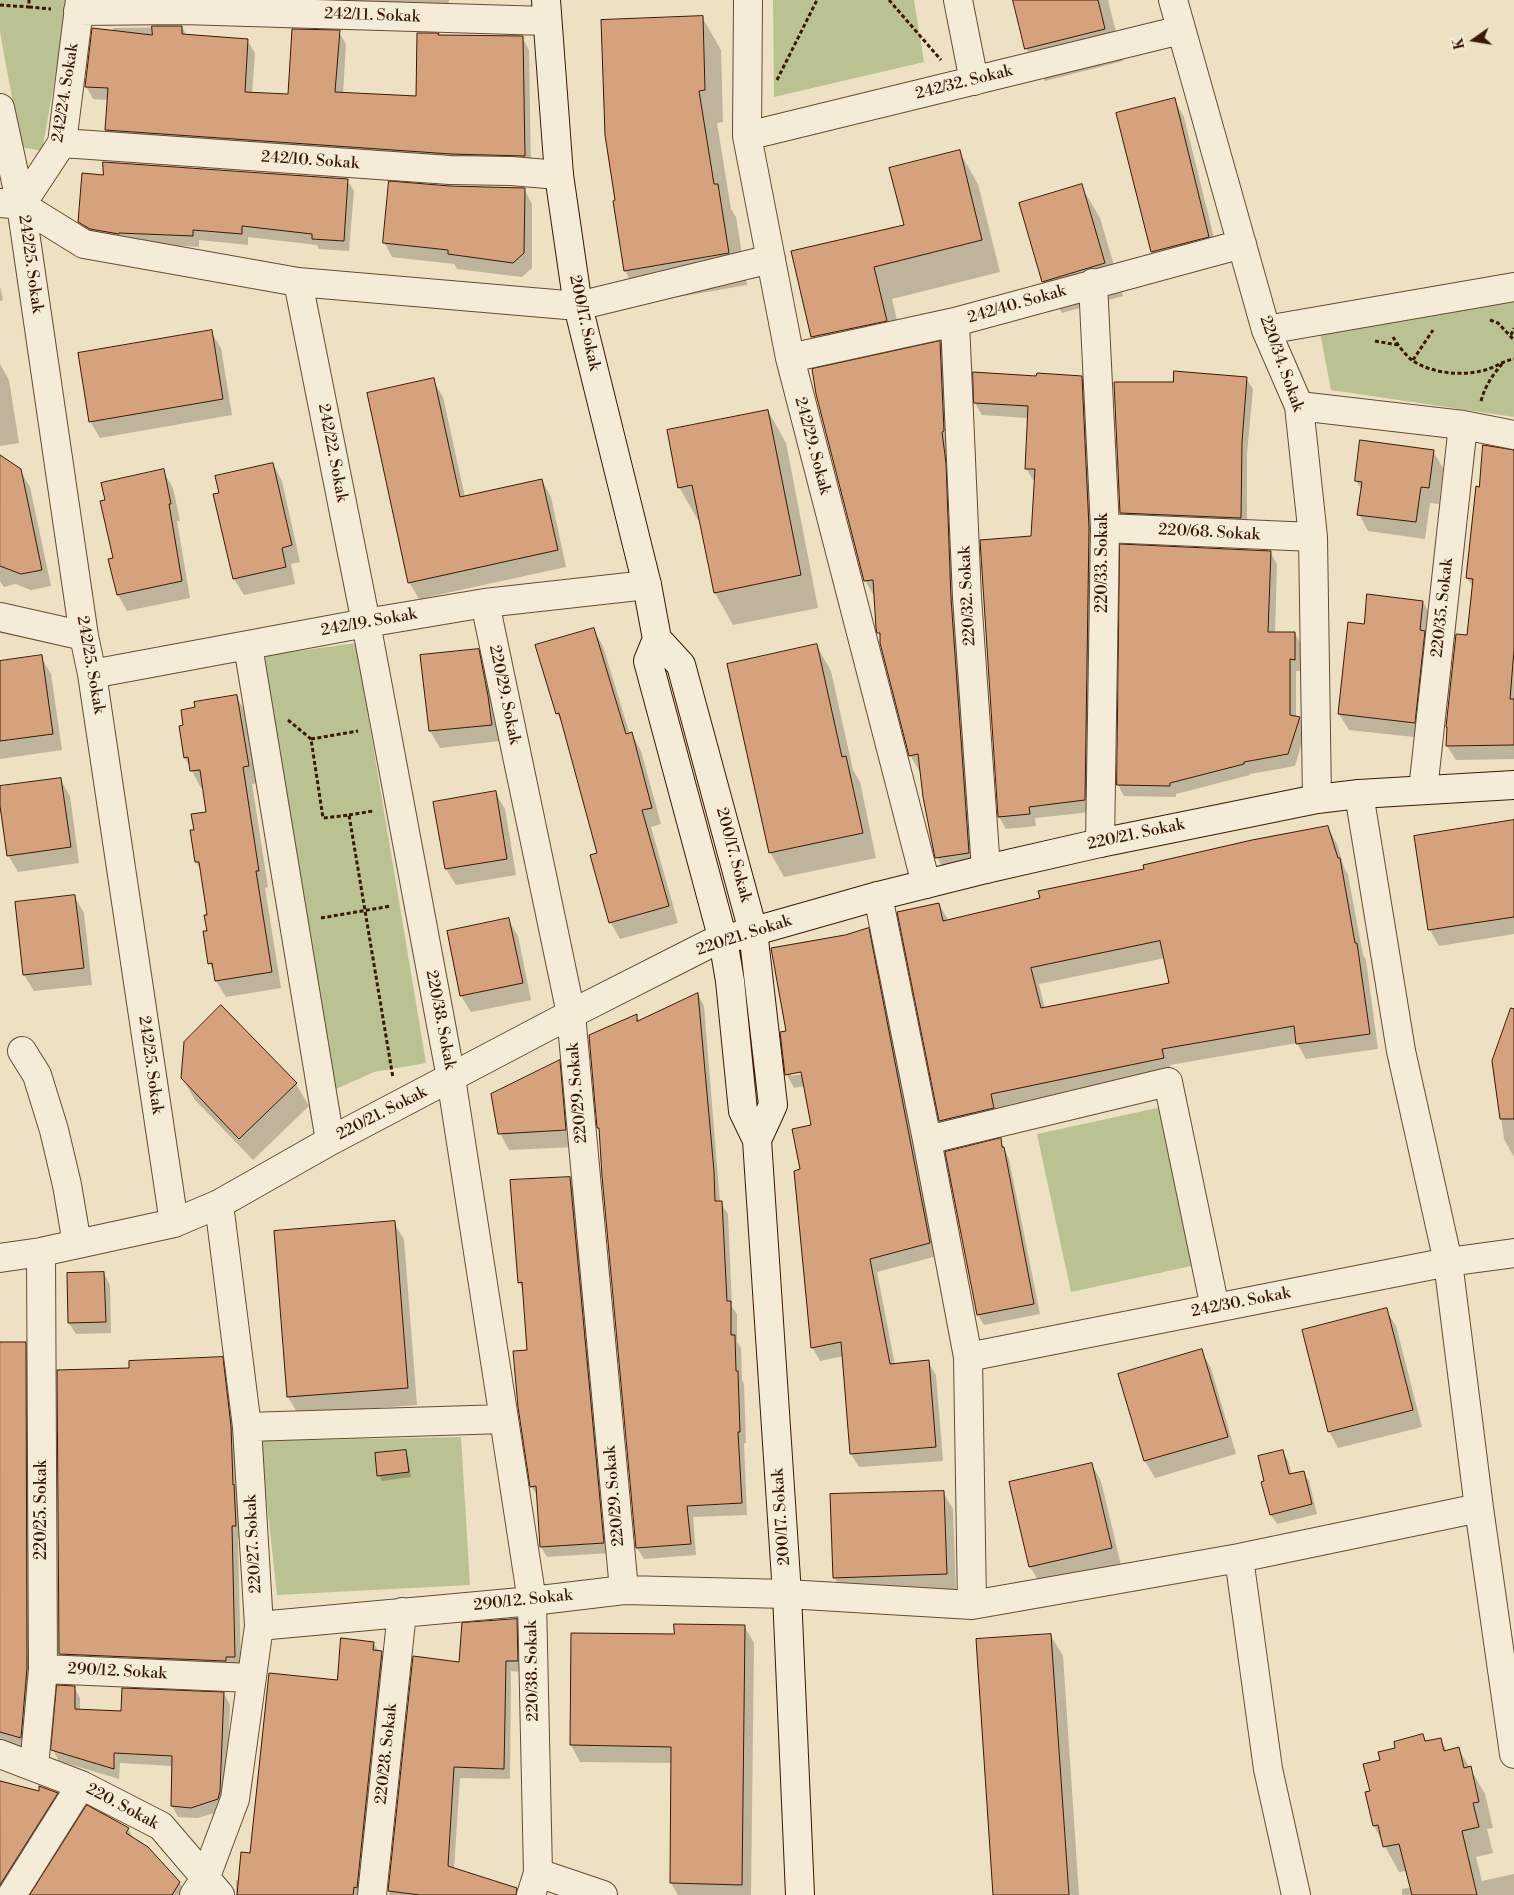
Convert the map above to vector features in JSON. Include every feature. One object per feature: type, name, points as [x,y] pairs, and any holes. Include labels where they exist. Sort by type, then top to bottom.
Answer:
[{"type":"street","name":"242/29. Sokak","points":[[748,0],[747,136],[790,358],[926,884]]},
{"type":"street","points":[[958,0],[974,81]]},
{"type":"street","name":"220/34. Sokak","points":[[1173,0],[1266,330],[1300,406],[1313,537],[1318,798]]},
{"type":"street","name":"242/11. Sokak","points":[[79,6],[184,10],[546,11]]},
{"type":"street","name":"242/24. Sokak","points":[[11,204],[62,143],[79,6]]},
{"type":"street","name":"200/17. Sokak","points":[[546,11],[559,175],[578,306],[647,584],[657,639],[681,665],[753,931],[773,1105],[757,1140]]},
{"type":"street","name":"242/32. Sokak","points":[[747,136],[1182,30]]},
{"type":"street","name":"242/25. Sokak","points":[[0,108],[11,204],[92,674],[174,1223]]},
{"type":"street","name":"242/10. Sokak","points":[[62,143],[450,170],[559,175]]},
{"type":"street","points":[[11,204],[84,244],[298,282],[578,306],[771,259]]},
{"type":"street","name":"242/40. Sokak","points":[[790,358],[955,322],[1242,244]]},
{"type":"street","name":"242/22. Sokak","points":[[298,282],[366,623]]},
{"type":"street","name":"220/33. Sokak","points":[[1094,283],[1105,528],[1100,842]]},
{"type":"street","points":[[1266,330],[1514,287]]},
{"type":"street","name":"220/32. Sokak","points":[[955,322],[967,597],[986,869]]},
{"type":"street","points":[[1300,406],[1471,427],[1514,435]]},
{"type":"street","name":"220/35. Sokak","points":[[1423,790],[1471,427]]},
{"type":"street","name":"220/68. Sokak","points":[[1105,528],[1313,537]]},
{"type":"street","name":"242/19. Sokak","points":[[92,674],[485,603],[647,584]]},
{"type":"street","name":"220/29. Sokak","points":[[485,603],[570,1014],[624,1590]]},
{"type":"street","points":[[0,617],[84,636]]},
{"type":"street","name":"220/38. Sokak","points":[[366,623],[451,1078],[532,1601],[534,1884]]},
{"type":"street","name":"200/17. Sokak","points":[[657,639],[648,661],[723,940],[730,980],[743,1111],[757,1140],[787,1594],[800,1895]]},
{"type":"street","points":[[248,646],[330,1141]]},
{"type":"street","name":"220/21. Sokak","points":[[0,1258],[41,1252],[174,1223],[218,1204],[330,1141],[570,1014],[709,944],[878,896],[986,869],[1100,842],[1318,798],[1514,785]]},
{"type":"street","points":[[1359,794],[1401,1051],[1448,1262],[1479,1508],[1514,1754]]},
{"type":"street","points":[[878,896],[968,1357],[972,1606]]},
{"type":"street","points":[[22,1051],[37,1074],[54,1130],[67,1185],[77,1244]]},
{"type":"street","points":[[927,1140],[1168,1082],[1215,1308]]},
{"type":"street","name":"220/27. Sokak","points":[[206,1890],[235,1799],[259,1626],[247,1427],[218,1204]]},
{"type":"street","name":"220/25. Sokak","points":[[34,1767],[43,1669],[41,1252]]},
{"type":"street","name":"242/30. Sokak","points":[[968,1357],[1448,1262],[1514,1253]]},
{"type":"street","points":[[247,1427],[504,1418]]},
{"type":"street","name":"290/12. Sokak","points":[[259,1626],[532,1601],[624,1590],[787,1594],[972,1606],[1240,1558],[1479,1508]]},
{"type":"street","points":[[1240,1558],[1268,1769],[1296,1895]]},
{"type":"street","name":"220/28. Sokak","points":[[372,1895],[402,1612]]},
{"type":"street","name":"290/12. Sokak","points":[[43,1669],[251,1678]]},
{"type":"street","name":"220. Sokak","points":[[0,1754],[81,1785],[161,1826],[206,1890]]},
{"type":"street","points":[[12,1895],[81,1785]]},
{"type":"street","points":[[534,1884],[603,1895]]},
{"type":"path","points":[[0,5],[29,7],[29,0]]},
{"type":"path","points":[[774,85],[816,0]]},
{"type":"path","points":[[889,0],[944,64]]},
{"type":"path","points":[[942,54],[944,64]]},
{"type":"path","points":[[934,66],[944,64]]},
{"type":"path","points":[[1380,310],[1387,329],[1399,345],[1413,360],[1436,370],[1460,374],[1483,371],[1514,359]]},
{"type":"path","points":[[1489,319],[1498,323],[1514,340]]},
{"type":"path","points":[[1413,360],[1428,335],[1438,326]]},
{"type":"path","points":[[1511,335],[1514,328]]},
{"type":"path","points":[[1471,427],[1480,406],[1484,390],[1494,373],[1505,361]]},
{"type":"path","points":[[256,692],[311,738],[323,818],[349,815],[398,1106]]},
{"type":"path","points":[[311,738],[367,730]]},
{"type":"path","points":[[294,923],[418,902]]},
{"type":"green space","points":[[0,0],[69,0],[42,151],[21,147],[0,32]]},
{"type":"green space","points":[[773,0],[914,0],[924,62],[774,97]]},
{"type":"green space","points":[[1514,300],[1514,417],[1331,390],[1319,328]]},
{"type":"green space","points":[[356,643],[426,1063],[374,1072],[336,1089],[262,656]]},
{"type":"green space","points":[[1162,1107],[1196,1265],[1071,1292],[1037,1134]]},
{"type":"green space","points":[[461,1437],[470,1585],[277,1595],[260,1441]]},
{"type":"building","points":[[1013,0],[1098,0],[1105,29],[1025,49]]},
{"type":"building","points":[[703,16],[705,90],[699,91],[714,184],[718,184],[729,253],[624,271],[605,135],[601,20]]},
{"type":"building","points":[[152,26],[182,26],[182,34],[248,39],[245,92],[288,94],[292,29],[340,30],[335,92],[416,96],[417,33],[523,36],[525,156],[451,154],[105,130],[108,88],[85,87],[92,28],[152,35]]},
{"type":"building","points":[[1175,98],[1209,237],[1151,252],[1116,113]]},
{"type":"building","points":[[960,150],[982,240],[874,267],[887,321],[811,337],[791,251],[904,225],[889,168]]},
{"type":"building","points":[[103,162],[348,179],[344,241],[312,239],[312,234],[242,226],[242,234],[193,230],[193,236],[119,234],[90,229],[78,222],[82,173],[103,175]]},
{"type":"building","points":[[389,181],[450,186],[525,188],[524,253],[513,263],[448,254],[448,250],[383,243]]},
{"type":"building","points":[[1082,184],[1105,263],[1042,282],[1019,203]]},
{"type":"building","points":[[212,330],[223,399],[89,422],[78,353]]},
{"type":"building","points":[[940,341],[944,431],[942,432],[946,463],[951,598],[969,853],[935,858],[923,797],[918,754],[909,756],[880,643],[880,633],[877,633],[873,580],[864,581],[816,394],[812,369]]},
{"type":"building","points":[[1174,371],[1247,377],[1242,442],[1241,518],[1120,513],[1114,382],[1173,382]]},
{"type":"building","points":[[973,372],[1036,376],[1037,373],[1082,376],[1089,528],[1085,800],[1029,807],[1030,814],[998,817],[980,540],[1031,536],[1035,469],[1025,469],[1028,406],[974,403]]},
{"type":"building","points":[[434,378],[460,497],[542,479],[558,550],[408,583],[367,393]]},
{"type":"building","points":[[768,410],[801,575],[714,593],[692,485],[678,488],[667,430]]},
{"type":"building","points":[[1360,440],[1434,450],[1429,488],[1421,487],[1416,522],[1357,515],[1362,482],[1355,481]]},
{"type":"building","points":[[1483,445],[1514,450],[1514,650],[1510,699],[1514,699],[1514,745],[1446,746],[1446,727],[1456,634],[1467,635],[1473,579],[1466,578],[1476,486],[1479,487]]},
{"type":"building","points":[[0,455],[21,469],[42,570],[21,574],[0,566]]},
{"type":"building","points":[[273,463],[292,545],[282,548],[286,567],[233,579],[213,494],[219,493],[215,476]]},
{"type":"building","points":[[164,469],[182,581],[117,595],[108,559],[113,558],[100,501],[105,500],[101,483]]},
{"type":"building","points":[[1120,544],[1271,551],[1268,632],[1295,632],[1295,660],[1290,659],[1290,715],[1300,717],[1288,754],[1244,762],[1244,764],[1170,783],[1170,786],[1117,785]]},
{"type":"building","points":[[1367,594],[1423,601],[1420,630],[1425,631],[1415,723],[1338,714],[1348,622],[1364,624]]},
{"type":"building","points":[[594,628],[626,734],[632,732],[652,808],[642,810],[669,906],[609,923],[590,855],[597,853],[559,713],[556,714],[535,645]]},
{"type":"building","points":[[817,644],[842,757],[846,756],[863,833],[769,853],[727,664]]},
{"type":"building","points":[[479,649],[492,725],[429,731],[420,655]]},
{"type":"building","points":[[42,655],[53,734],[0,741],[0,661]]},
{"type":"building","points":[[237,695],[249,766],[243,767],[259,871],[256,871],[272,972],[215,981],[212,963],[208,964],[203,931],[207,931],[204,915],[207,915],[199,862],[195,862],[190,830],[194,830],[191,814],[206,812],[200,770],[190,771],[188,757],[184,758],[179,726],[183,725],[181,710],[195,707],[194,702]]},
{"type":"building","points":[[61,778],[71,847],[7,856],[0,806],[0,786]]},
{"type":"building","points":[[496,791],[507,859],[445,869],[433,802]]},
{"type":"building","points":[[1514,820],[1514,917],[1428,930],[1414,836]]},
{"type":"building","points":[[1328,826],[1338,858],[1340,858],[1355,943],[1357,943],[1370,1034],[1296,1044],[1294,1026],[1162,1049],[1164,1058],[991,1094],[994,1108],[939,1121],[897,912],[939,903],[943,921],[1040,898],[1038,891],[1144,869],[1143,865],[1252,840]],"holes":[[[1160,941],[1169,983],[1041,1008],[1031,968]]]},
{"type":"building","points":[[75,895],[84,968],[23,975],[15,902]]},
{"type":"building","points":[[509,918],[523,983],[460,996],[447,931]]},
{"type":"building","points":[[869,928],[930,1243],[870,1259],[890,1364],[929,1360],[936,1447],[850,1454],[841,1342],[811,1348],[794,1171],[800,1169],[792,1129],[811,1125],[801,1072],[785,1075],[780,1032],[786,1031],[771,948],[845,935]]},
{"type":"building","points":[[698,993],[715,1201],[722,1201],[727,1301],[731,1301],[731,1335],[735,1335],[742,1503],[687,1506],[691,1544],[636,1548],[589,1035],[637,1014],[637,1021]]},
{"type":"building","points":[[221,1005],[297,1083],[239,1139],[181,1078],[184,1042]]},
{"type":"building","points":[[1511,1008],[1514,1009],[1514,1119],[1500,1119],[1492,1061]]},
{"type":"building","points":[[560,1060],[566,1130],[498,1134],[491,1094]]},
{"type":"building","points":[[1001,1138],[1034,1304],[977,1315],[945,1152]]},
{"type":"building","points":[[570,1177],[604,1543],[540,1547],[536,1486],[530,1487],[518,1407],[513,1351],[527,1350],[522,1282],[518,1283],[510,1180]]},
{"type":"building","points":[[395,1221],[408,1388],[287,1397],[274,1231]]},
{"type":"building","points":[[104,1272],[106,1322],[68,1323],[67,1273]]},
{"type":"building","points":[[1387,1308],[1413,1410],[1328,1432],[1302,1330]]},
{"type":"building","points":[[0,1342],[26,1342],[27,1668],[21,1738],[0,1732]]},
{"type":"building","points":[[1202,1349],[1228,1437],[1144,1461],[1118,1374]]},
{"type":"building","points":[[223,1357],[231,1426],[236,1526],[232,1526],[235,1657],[226,1657],[226,1661],[59,1654],[57,1370],[129,1368],[129,1361]]},
{"type":"building","points":[[406,1450],[409,1472],[377,1476],[375,1453]]},
{"type":"building","points":[[1283,1450],[1289,1474],[1304,1471],[1312,1504],[1270,1515],[1261,1482],[1264,1481],[1258,1456]]},
{"type":"building","points":[[1092,1463],[1112,1548],[1029,1567],[1009,1482]]},
{"type":"building","points":[[944,1491],[947,1574],[833,1578],[830,1494]]},
{"type":"building","points":[[517,1619],[518,1661],[506,1661],[504,1769],[454,1767],[448,1866],[517,1888],[516,1895],[420,1895],[388,1891],[413,1656],[459,1662],[462,1623]]},
{"type":"building","points":[[674,1624],[745,1625],[742,1885],[670,1883],[671,1747],[570,1745],[571,1633],[674,1634]]},
{"type":"building","points":[[1051,1634],[1069,1895],[993,1895],[976,1639]]},
{"type":"building","points":[[341,1638],[374,1642],[373,1650],[382,1651],[357,1888],[354,1887],[353,1895],[237,1895],[241,1852],[250,1853],[269,1673],[337,1680]]},
{"type":"building","points":[[57,1685],[75,1686],[75,1709],[121,1711],[122,1688],[224,1692],[220,1791],[218,1799],[191,1808],[171,1806],[172,1756],[114,1753],[114,1769],[51,1750]]},
{"type":"building","points":[[1423,1734],[1425,1741],[1441,1738],[1444,1751],[1459,1747],[1464,1768],[1471,1766],[1479,1802],[1473,1803],[1479,1827],[1462,1831],[1477,1895],[1412,1895],[1399,1844],[1383,1847],[1378,1825],[1373,1826],[1365,1792],[1370,1791],[1363,1764],[1380,1760],[1378,1752],[1395,1748],[1394,1742]]},
{"type":"building","points":[[0,1781],[39,1791],[39,1786],[58,1793],[0,1885]]},
{"type":"building","points":[[87,1805],[129,1828],[126,1833],[148,1847],[180,1882],[172,1895],[30,1895]]}]
